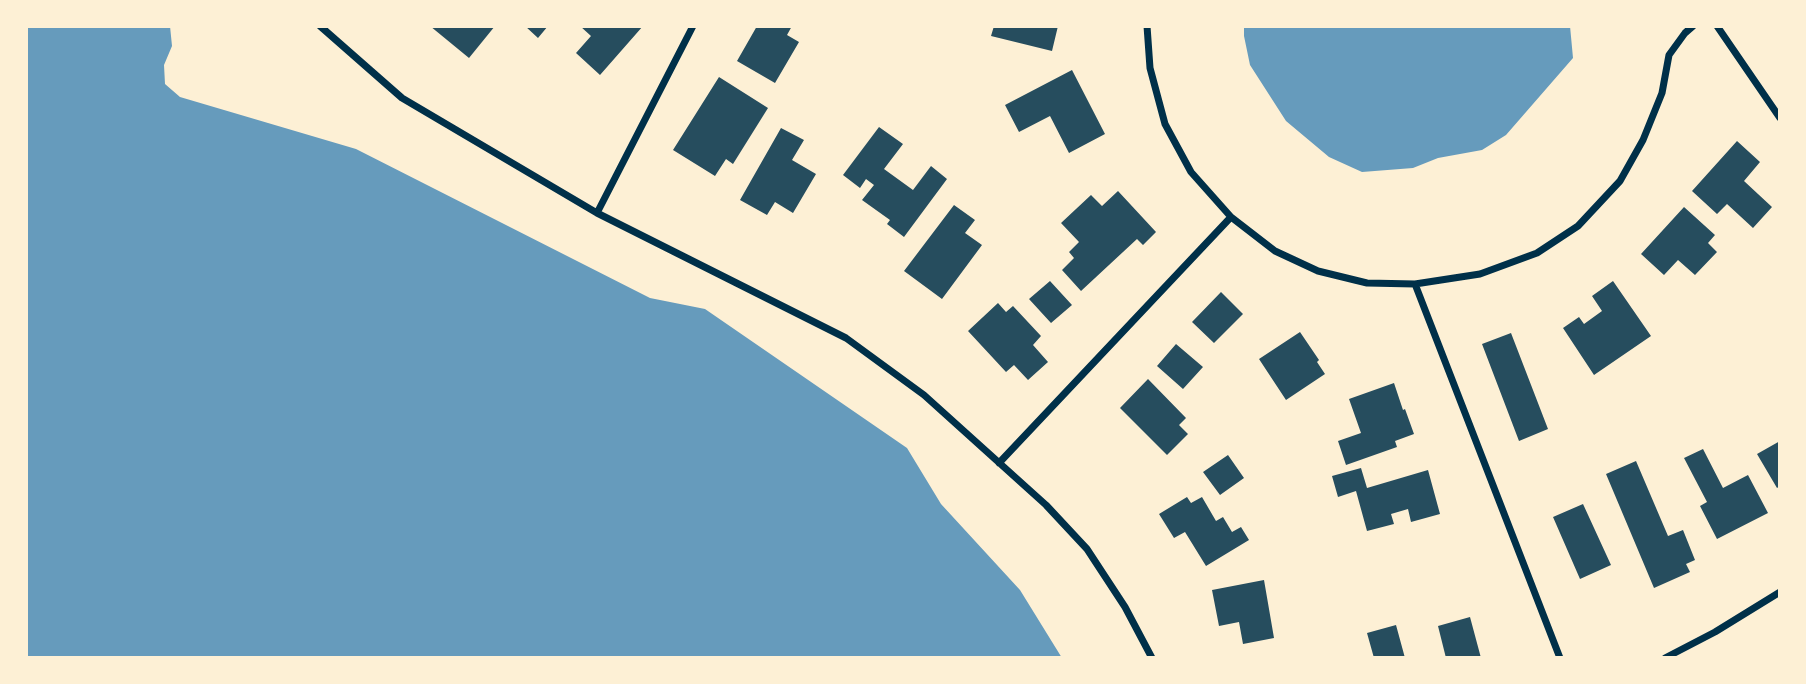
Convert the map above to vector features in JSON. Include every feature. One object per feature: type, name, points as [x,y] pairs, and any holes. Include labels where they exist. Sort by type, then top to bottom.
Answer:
[{"type":"street","points":[[320,26],[402,98],[597,213],[845,338],[924,395],[1046,505],[1087,549],[1125,607],[1152,658]]},
{"type":"street","points":[[597,213],[692,26]]},
{"type":"street","points":[[1147,26],[1150,68],[1165,124],[1191,172],[1231,217],[1275,251],[1318,271],[1367,283],[1415,284],[1480,274],[1536,253],[1578,226],[1620,181],[1643,140],[1662,93],[1670,55],[1693,26]]},
{"type":"street","points":[[1717,26],[1780,118]]},
{"type":"street","points":[[999,463],[1231,217]]},
{"type":"street","points":[[1415,284],[1560,658]]},
{"type":"street","points":[[1665,658],[1715,632],[1780,592]]},
{"type":"water","points":[[26,26],[170,26],[172,46],[164,65],[165,84],[180,97],[356,149],[650,298],[705,309],[907,448],[941,504],[1020,590],[1062,658],[26,658]]},
{"type":"water","points":[[1244,26],[1570,26],[1573,58],[1506,135],[1482,150],[1438,158],[1413,168],[1362,172],[1329,157],[1286,121],[1250,65]]},
{"type":"building","points":[[430,26],[495,26],[469,58]]},
{"type":"building","points":[[525,26],[548,26],[538,38]]},
{"type":"building","points":[[580,26],[643,26],[600,75],[576,53],[591,36]]},
{"type":"building","points":[[757,26],[792,26],[787,35],[799,42],[775,83],[737,61]]},
{"type":"building","points":[[994,26],[1058,26],[1052,51],[991,36]]},
{"type":"building","points":[[1072,70],[1105,134],[1069,153],[1050,116],[1019,132],[1005,105]]},
{"type":"building","points":[[719,77],[768,108],[733,164],[726,159],[715,176],[673,150]]},
{"type":"building","points":[[879,127],[903,144],[884,169],[913,190],[931,166],[947,179],[904,237],[887,224],[890,220],[862,200],[874,185],[866,179],[860,188],[843,175]]},
{"type":"building","points":[[781,128],[804,140],[792,160],[816,174],[793,213],[775,202],[767,215],[740,200]]},
{"type":"building","points":[[1737,141],[1760,162],[1744,181],[1772,207],[1753,228],[1727,204],[1717,214],[1692,191]]},
{"type":"building","points":[[1118,191],[1156,232],[1143,245],[1137,239],[1081,291],[1062,270],[1074,258],[1069,252],[1079,242],[1061,223],[1091,195],[1102,206]]},
{"type":"building","points":[[954,205],[975,220],[965,233],[982,245],[942,299],[904,271]]},
{"type":"building","points":[[1684,207],[1715,235],[1708,243],[1717,252],[1695,275],[1678,260],[1664,275],[1641,254]]},
{"type":"building","points":[[1050,281],[1072,305],[1051,323],[1029,299]]},
{"type":"building","points":[[1613,281],[1651,336],[1594,375],[1563,328],[1579,317],[1584,324],[1602,311],[1592,296]]},
{"type":"building","points":[[1221,292],[1243,314],[1214,343],[1192,322]]},
{"type":"building","points":[[998,303],[1006,312],[1013,306],[1041,336],[1033,345],[1048,362],[1028,380],[1014,365],[1006,372],[968,331]]},
{"type":"building","points":[[1300,332],[1325,374],[1286,400],[1259,359]]},
{"type":"building","points":[[1511,333],[1548,429],[1519,441],[1482,344]]},
{"type":"building","points":[[1176,344],[1203,367],[1183,389],[1157,366]]},
{"type":"building","points":[[1148,379],[1186,418],[1179,425],[1188,434],[1167,455],[1120,408]]},
{"type":"building","points":[[1394,383],[1414,434],[1395,441],[1397,447],[1346,465],[1338,441],[1361,433],[1349,399]]},
{"type":"building","points":[[1780,441],[1780,486],[1777,488],[1757,454]]},
{"type":"building","points":[[1703,449],[1723,488],[1748,475],[1768,513],[1717,539],[1700,506],[1707,502],[1684,458]]},
{"type":"building","points":[[1228,455],[1244,478],[1220,495],[1203,472]]},
{"type":"building","points":[[1636,461],[1668,536],[1683,530],[1695,560],[1686,564],[1690,572],[1654,588],[1606,474]]},
{"type":"building","points":[[1361,468],[1367,488],[1428,470],[1440,514],[1411,522],[1408,509],[1391,514],[1394,524],[1367,531],[1356,491],[1338,497],[1332,476]]},
{"type":"building","points":[[1187,497],[1191,503],[1202,497],[1216,521],[1223,517],[1232,532],[1241,527],[1249,540],[1206,566],[1185,532],[1174,538],[1159,514]]},
{"type":"building","points":[[1583,504],[1611,565],[1580,579],[1553,517]]},
{"type":"building","points":[[1264,580],[1274,638],[1243,644],[1239,622],[1219,626],[1212,590]]},
{"type":"building","points":[[1470,617],[1481,658],[1446,658],[1438,626]]},
{"type":"building","points":[[1396,625],[1405,658],[1374,658],[1367,633]]}]
